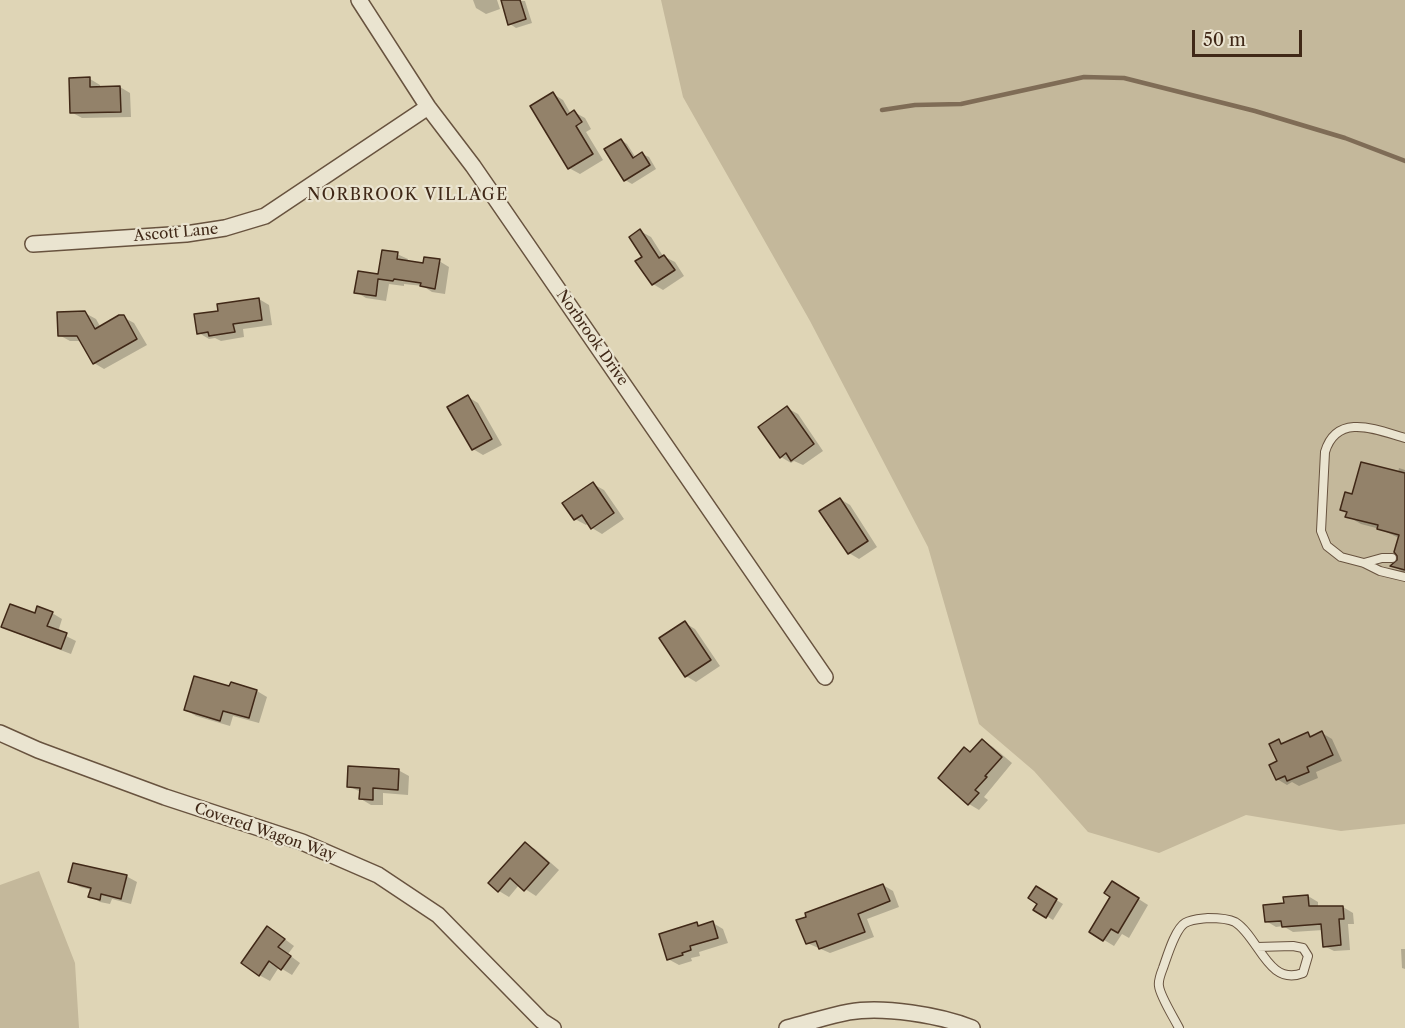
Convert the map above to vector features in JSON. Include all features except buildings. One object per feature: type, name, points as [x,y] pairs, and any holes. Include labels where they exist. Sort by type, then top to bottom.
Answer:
[{"type":"street","name":"Norbrook Drive","points":[[359,0],[428,107],[485,184],[825,677]]},
{"type":"street","name":"Ascott Lane","points":[[33,243],[186,234],[225,228],[265,216],[428,107]]},
{"type":"street","name":"Covered Wagon Way","points":[[0,733],[38,750],[165,797],[302,842],[378,875],[438,915],[542,1021],[553,1028]]},
{"type":"street","points":[[786,1028],[852,1012],[907,1012],[972,1028]]},
{"type":"lane","points":[[1405,438],[1353,426],[1337,433],[1327,445],[1325,452],[1321,531],[1327,546],[1341,557],[1405,577]]},
{"type":"lane","points":[[1364,563],[1392,558]]},
{"type":"lane","points":[[1179,1028],[1159,986],[1161,972],[1183,923],[1194,920],[1226,919],[1236,923],[1275,969],[1283,976],[1293,977],[1303,973],[1307,965],[1308,956],[1303,948],[1257,947]]},
{"type":"shaded area","points":[[661,0],[1405,0],[1405,824],[1341,831],[1246,815],[1159,853],[1088,832],[1034,771],[979,724],[928,547],[810,321],[683,97]]},
{"type":"shaded area","points":[[39,871],[75,963],[79,1028],[0,1028],[0,885]]},
{"type":"waterway","points":[[882,110],[915,105],[961,104],[1084,77],[1124,78],[1255,111],[1345,138],[1405,161]]},
{"type":"district","name":"NORBROOK VILLAGE","points":[[408,195]]}]
